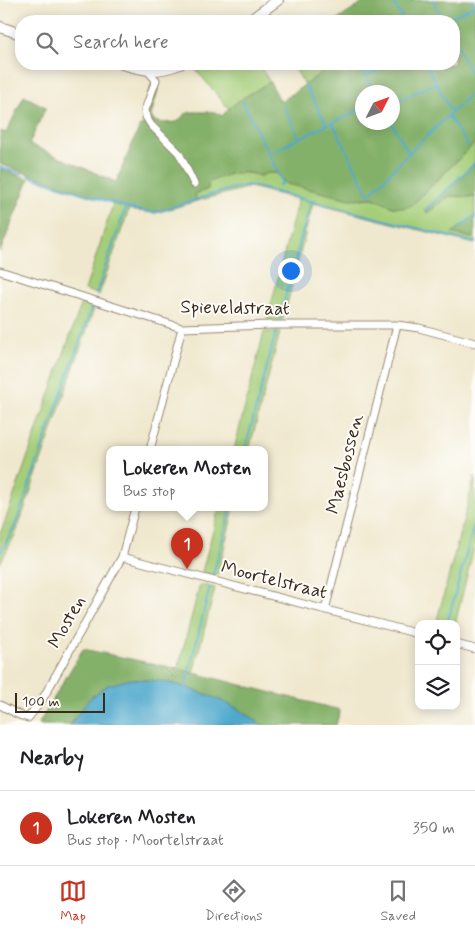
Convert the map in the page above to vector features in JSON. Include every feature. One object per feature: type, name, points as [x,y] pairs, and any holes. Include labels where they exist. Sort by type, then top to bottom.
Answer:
[{"type":"street","points":[[257,15],[278,0]]},
{"type":"street","points":[[0,27],[15,32]]},
{"type":"street","points":[[147,70],[161,70],[146,110],[146,117],[151,125],[179,153],[194,184]]},
{"type":"street","points":[[147,70],[156,80]]},
{"type":"street","name":"Spieveldstraat","points":[[0,271],[182,328],[397,325],[419,328],[475,343]]},
{"type":"street","name":"Maesbossen","points":[[324,610],[397,325]]},
{"type":"street","points":[[151,446],[182,328]]},
{"type":"street","name":"Mosten","points":[[0,705],[28,718],[34,712],[122,557],[134,511]]},
{"type":"street","name":"Moortelstraat","points":[[122,557],[415,633]]},
{"type":"street","points":[[460,645],[475,649]]},
{"type":"green space","points":[[367,0],[475,0],[475,143],[412,205],[404,208],[393,207],[373,198],[350,199],[287,184],[276,173],[267,173],[260,176],[240,173],[227,175],[208,183],[208,189],[195,194],[197,201],[156,213],[135,211],[0,164],[0,131],[6,133],[24,96],[46,107],[29,144],[116,182],[140,126],[146,124],[142,118],[153,80],[160,82],[151,116],[154,121],[163,123],[177,122],[190,112],[215,112],[222,116],[238,101],[270,82],[281,102],[325,70],[460,70],[460,15],[345,15]]},
{"type":"green space","points":[[196,70],[262,70],[270,82],[229,109]]},
{"type":"green space","points":[[296,70],[325,70],[305,85]]},
{"type":"green space","points":[[475,143],[475,163],[425,210],[427,213],[450,196],[475,197],[475,215],[453,233],[472,238],[475,235],[475,244],[313,203],[283,320],[267,321],[298,199],[250,187],[197,201],[195,194],[208,189],[207,183],[227,175],[246,173],[260,176],[267,173],[276,173],[362,199],[373,198],[393,207],[412,205]]},
{"type":"green space","points":[[475,163],[475,197],[450,196],[427,213],[425,210]]},
{"type":"green space","points":[[0,169],[29,179],[0,252]]},
{"type":"green space","points":[[113,204],[129,209],[99,295],[85,290]]},
{"type":"green space","points":[[475,215],[475,235],[472,238],[452,233]]},
{"type":"green space","points":[[82,302],[95,306],[16,533],[0,563],[0,532]]},
{"type":"green space","points":[[264,332],[280,332],[250,446],[235,446]]},
{"type":"green space","points":[[475,476],[475,543],[456,620],[437,620]]},
{"type":"green space","points":[[218,511],[233,511],[217,576],[202,572]]},
{"type":"green space","points":[[200,584],[215,588],[193,673],[178,669]]},
{"type":"green space","points":[[83,649],[178,669],[340,710],[336,725],[261,725],[234,707],[205,694],[172,683],[108,685],[90,698],[70,725],[38,725]]},
{"type":"water","points":[[130,679],[152,680],[195,690],[232,706],[261,725],[70,725],[90,698],[108,685]]},
{"type":"waterway","points":[[392,0],[401,15]]},
{"type":"waterway","points":[[433,0],[441,15]]},
{"type":"waterway","points":[[456,15],[475,5]]},
{"type":"waterway","points":[[460,52],[475,82]]},
{"type":"waterway","points":[[361,70],[365,77]]},
{"type":"waterway","points":[[370,85],[365,77],[378,70]]},
{"type":"waterway","points":[[429,70],[452,113]]},
{"type":"waterway","points":[[400,100],[435,83]]},
{"type":"waterway","points":[[305,85],[327,125]]},
{"type":"waterway","points":[[333,123],[369,195],[409,153],[475,90]]},
{"type":"waterway","points":[[242,100],[283,183],[279,185]]},
{"type":"waterway","points":[[283,105],[299,138]]},
{"type":"waterway","points":[[269,154],[355,112]]},
{"type":"waterway","points":[[449,117],[468,146]]},
{"type":"waterway","points":[[396,130],[409,153]]},
{"type":"waterway","points":[[425,210],[475,163]]},
{"type":"waterway","points":[[0,167],[22,174]]},
{"type":"waterway","points":[[28,176],[126,207]]},
{"type":"waterway","points":[[96,294],[126,207],[153,213],[248,185],[310,201]]},
{"type":"waterway","points":[[279,320],[311,201],[475,243]]},
{"type":"waterway","points":[[460,227],[475,215]]},
{"type":"waterway","points":[[0,554],[15,526],[92,306]]},
{"type":"waterway","points":[[246,446],[276,332]]},
{"type":"waterway","points":[[213,575],[230,511]]},
{"type":"waterway","points":[[448,620],[475,522]]},
{"type":"waterway","points":[[185,688],[210,587]]},
{"type":"place","name":"Lokeren Mosten","points":[[187,569]]}]
